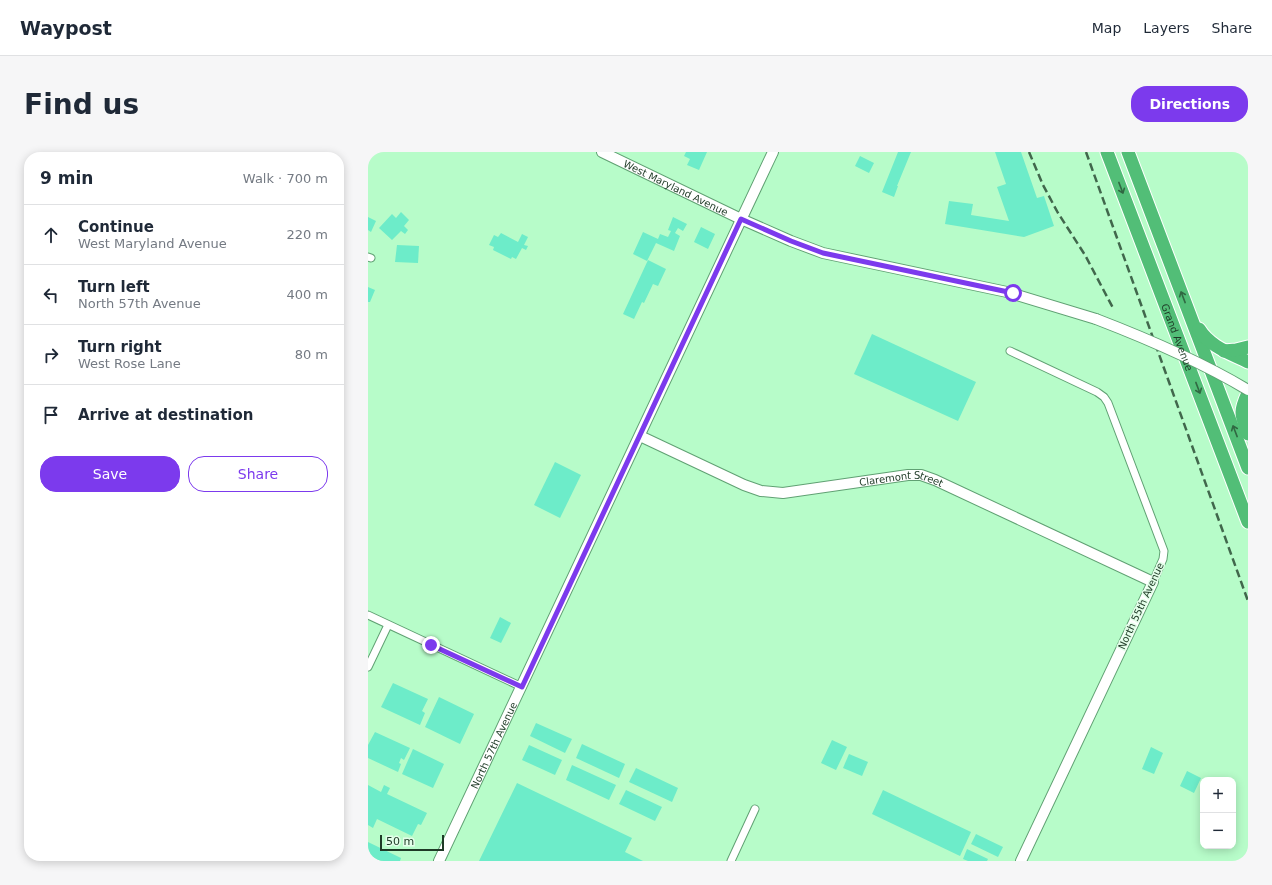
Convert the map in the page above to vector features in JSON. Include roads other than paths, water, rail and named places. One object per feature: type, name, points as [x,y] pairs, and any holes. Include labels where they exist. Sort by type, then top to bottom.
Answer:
[{"type":"highway","name":"Grand Avenue","points":[[1107,152],[1248,522]]},
{"type":"highway","name":"Grand Avenue","points":[[1128,152],[1248,468]]},
{"type":"highway","points":[[1190,315],[1206,339],[1224,351],[1248,362]]},
{"type":"highway","points":[[1224,351],[1236,350],[1248,346]]},
{"type":"highway","points":[[1248,393],[1241,412],[1248,434]]},
{"type":"street","name":"West Maryland Avenue","points":[[602,152],[741,219],[823,253],[1013,293],[1096,319],[1131,332],[1196,361],[1248,390]]},
{"type":"street","name":"North 57th Avenue","points":[[439,861],[773,152]]},
{"type":"street","name":"North 55th Avenue","points":[[1010,351],[1097,392],[1108,403],[1164,551],[1163,559],[1153,582],[1021,861]]},
{"type":"street","name":"Claremont Street","points":[[640,436],[744,485],[761,491],[783,493],[908,475],[921,475],[935,480],[1153,582]]},
{"type":"street","points":[[368,615],[522,687]]},
{"type":"street","points":[[368,667],[388,624]]},
{"type":"street","points":[[731,861],[755,809]]},
{"type":"railway","points":[[1029,152],[1043,185],[1058,213],[1085,255],[1113,308]]},
{"type":"railway","points":[[1086,152],[1248,601]]}]
